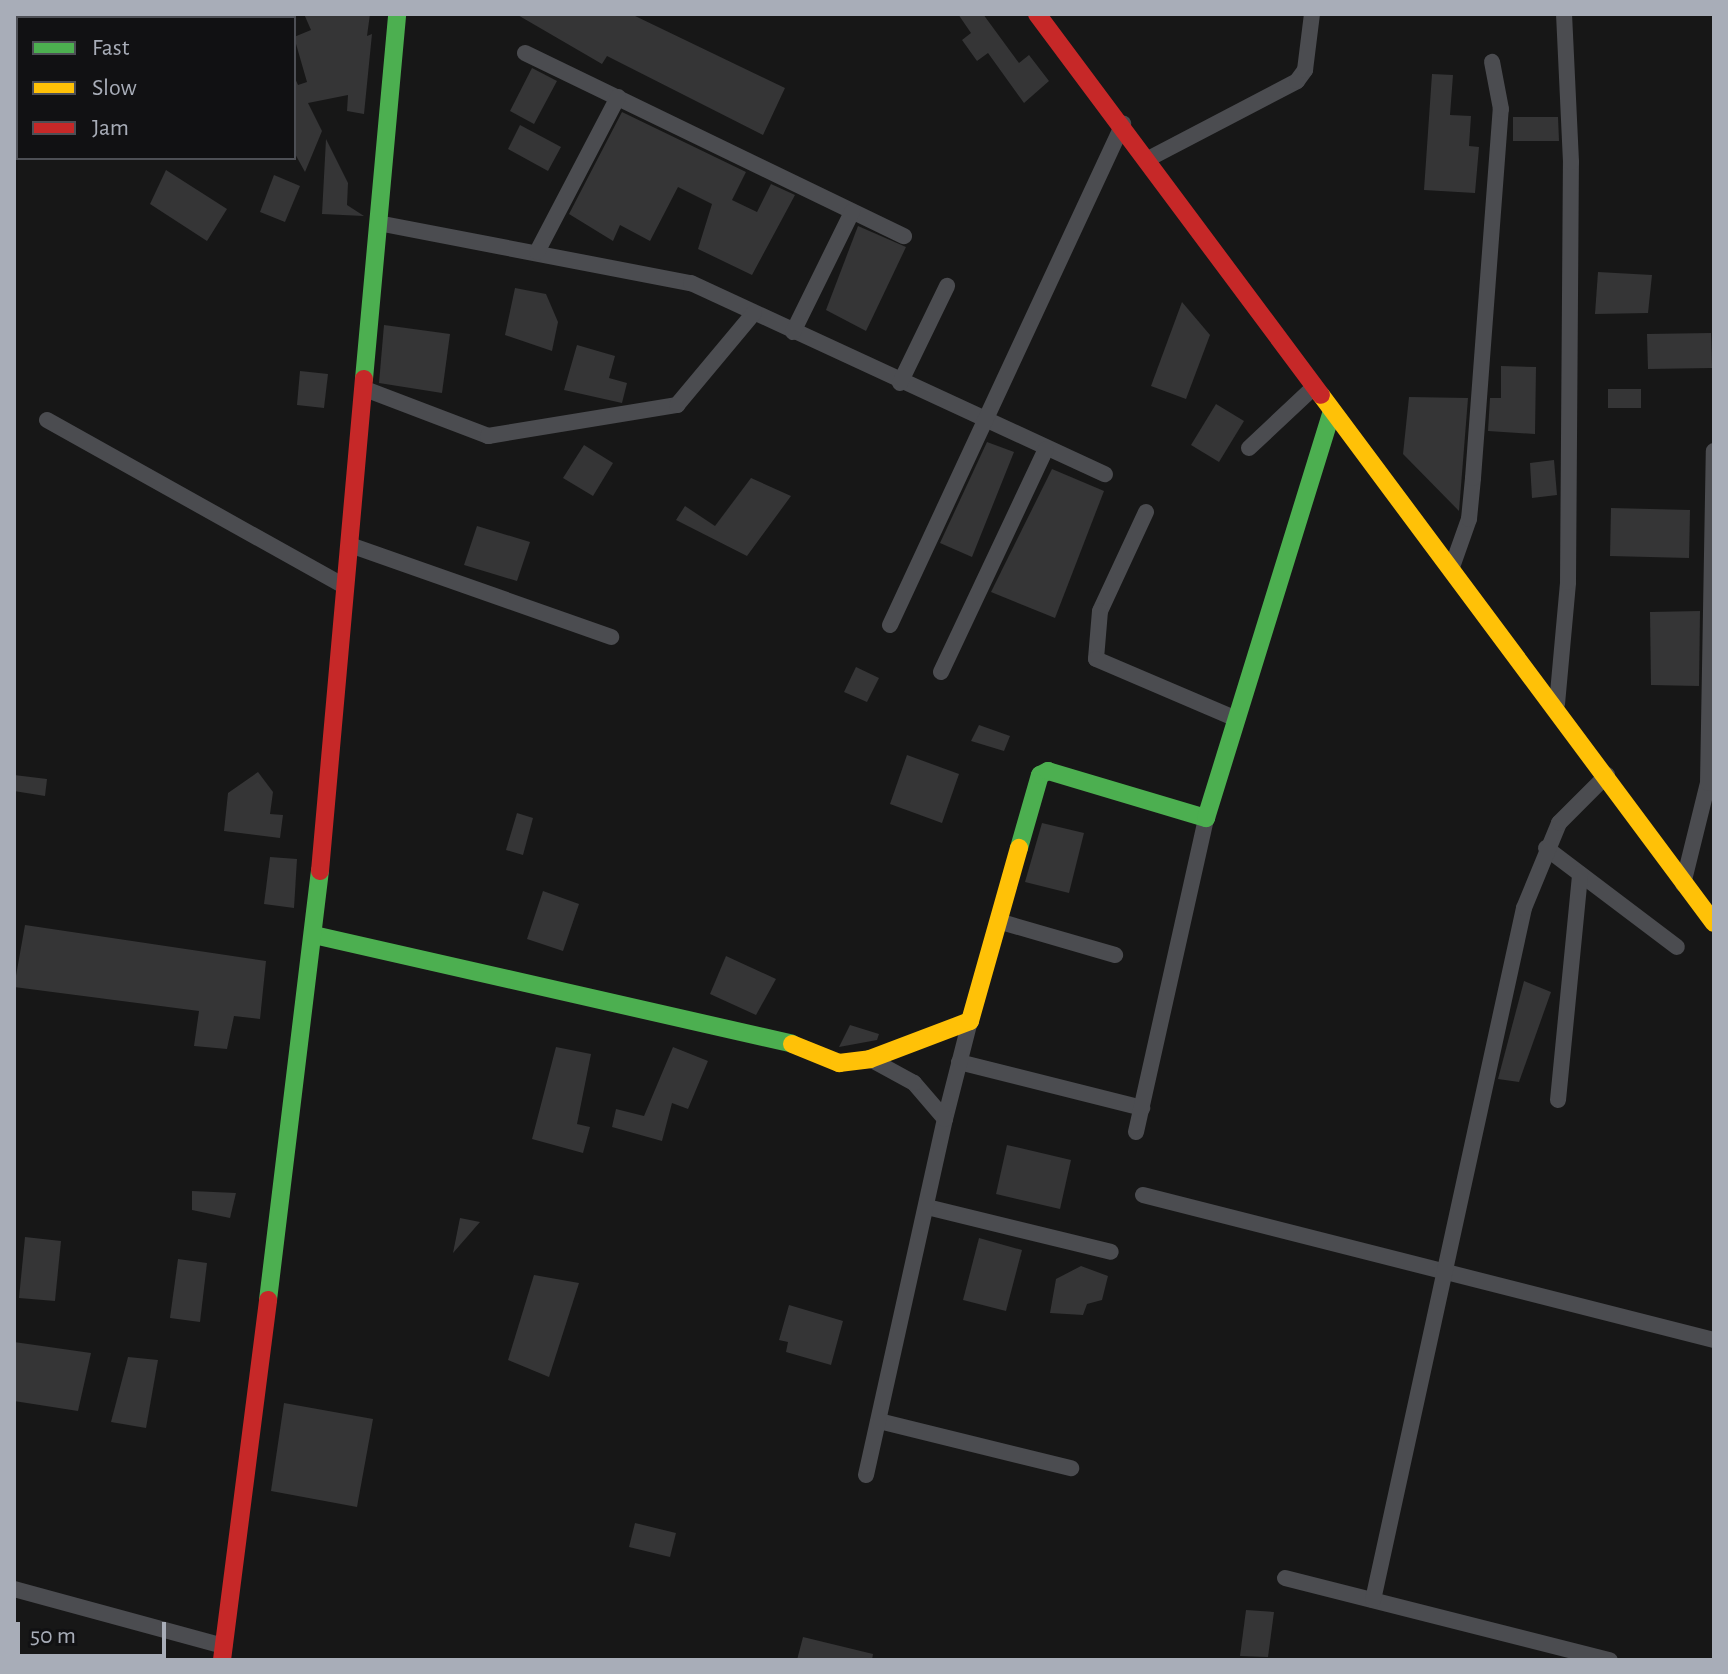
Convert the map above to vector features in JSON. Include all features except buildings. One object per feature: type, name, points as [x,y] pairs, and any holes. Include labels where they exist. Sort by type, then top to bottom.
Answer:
[{"type":"street","points":[[14,1589],[223,1653],[314,935],[397,14]]},
{"type":"street","points":[[1037,14],[1150,158],[1332,412],[1557,704],[1683,884],[1714,923]]},
{"type":"street","points":[[1150,158],[1297,81],[1305,70],[1312,14]]},
{"type":"street","points":[[1557,704],[1568,566],[1564,14]]},
{"type":"street","points":[[525,53],[904,236]]},
{"type":"street","points":[[1452,567],[1469,519],[1473,478],[1501,109],[1492,62]]},
{"type":"street","points":[[537,252],[618,97]]},
{"type":"street","points":[[890,625],[1123,124]]},
{"type":"street","points":[[793,332],[852,212]]},
{"type":"street","points":[[378,223],[672,277],[982,422],[1105,474]]},
{"type":"street","points":[[900,383],[947,286]]},
{"type":"street","points":[[365,389],[488,436],[677,405],[754,313]]},
{"type":"street","points":[[1249,448],[1314,387]]},
{"type":"street","points":[[1136,1132],[1206,818],[1332,412]]},
{"type":"street","points":[[47,420],[346,587]]},
{"type":"street","points":[[941,672],[1046,449]]},
{"type":"street","points":[[1683,884],[1708,783],[1713,681],[1714,451]]},
{"type":"street","points":[[1146,512],[1100,611],[1096,659],[1237,719]]},
{"type":"street","points":[[350,545],[611,637]]},
{"type":"street","points":[[866,1475],[945,1119],[1035,782],[1048,771],[1206,818]]},
{"type":"street","points":[[1373,1600],[1511,958],[1546,848],[1572,807],[1607,775]]},
{"type":"street","points":[[1546,848],[1677,947]]},
{"type":"street","points":[[1558,1100],[1580,874]]},
{"type":"street","points":[[998,921],[1115,955]]},
{"type":"street","points":[[314,935],[773,1037],[839,1063],[870,1059],[970,1021]]},
{"type":"street","points":[[870,1059],[914,1083],[945,1119]]},
{"type":"street","points":[[959,1062],[1142,1108]]},
{"type":"street","points":[[1143,1195],[1714,1340]]},
{"type":"street","points":[[927,1207],[1111,1252]]},
{"type":"street","points":[[879,1421],[1071,1468]]},
{"type":"street","points":[[1285,1578],[1610,1660]]},
{"type":"traffic: fast","points":[[364,379],[397,14]]},
{"type":"traffic: fast","points":[[1019,848],[1040,775],[1048,771],[1206,818],[1332,412]]},
{"type":"traffic: fast","points":[[268,1300],[320,871]]},
{"type":"traffic: fast","points":[[314,935],[792,1044]]},
{"type":"traffic: slow","points":[[1321,395],[1714,923]]},
{"type":"traffic: slow","points":[[792,1044],[839,1063],[870,1059],[970,1021],[1019,848]]},
{"type":"traffic: jam","points":[[1037,14],[1321,395]]},
{"type":"traffic: jam","points":[[320,871],[364,379]]},
{"type":"traffic: jam","points":[[222,1660],[268,1300]]}]
